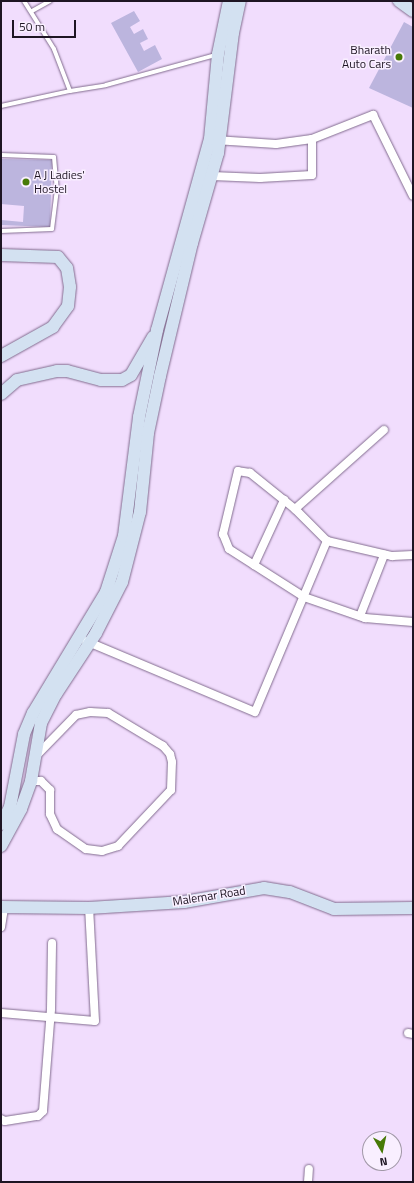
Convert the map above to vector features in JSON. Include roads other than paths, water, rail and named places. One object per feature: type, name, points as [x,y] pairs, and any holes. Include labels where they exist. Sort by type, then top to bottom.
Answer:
[{"type":"main road","points":[[1,824],[10,807],[24,734],[33,713],[85,640],[122,582],[140,512],[148,433],[160,376],[192,243],[212,176],[215,140],[218,54],[229,1]]},
{"type":"main road","points":[[1,846],[21,809],[31,781],[41,723],[85,640],[106,592],[124,536],[139,416],[147,373],[157,330],[215,140],[233,33],[240,1]]},
{"type":"main road","points":[[399,1],[413,11]]},
{"type":"main road","points":[[1,255],[58,257],[67,268],[70,287],[68,306],[53,327],[1,356]]},
{"type":"main road","points":[[1,394],[17,380],[57,371],[67,371],[101,380],[122,380],[131,376],[157,330]]},
{"type":"main road","points":[[147,373],[160,376]]},
{"type":"main road","name":"Malemar Road","points":[[2,907],[89,908],[184,902],[264,888],[290,892],[334,909],[413,908]]},
{"type":"street","points":[[215,140],[276,144],[312,139],[373,115],[413,196]]},
{"type":"street","points":[[212,176],[260,178],[312,175],[312,139]]},
{"type":"street","points":[[295,509],[384,430]]},
{"type":"street","points":[[413,555],[384,554],[327,541],[295,509],[250,473],[238,471],[223,534],[229,549],[304,597],[360,616],[413,622]]},
{"type":"street","points":[[254,565],[284,500]]},
{"type":"street","points":[[85,640],[255,712],[327,541]]},
{"type":"street","points":[[360,616],[384,554]]},
{"type":"street","points":[[31,781],[41,781],[50,790],[50,814],[57,829],[86,849],[102,851],[118,846],[171,790],[172,783],[170,754],[163,746],[108,713],[90,712],[76,715],[34,757]]},
{"type":"street","points":[[1,926],[2,907]]},
{"type":"street","points":[[1,1013],[95,1021],[89,908]]},
{"type":"street","points":[[1,1119],[5,1121],[38,1116],[43,1111],[52,943]]},
{"type":"street","points":[[308,1182],[309,1169]]},
{"type":"lane","points":[[24,1],[54,49],[70,91]]},
{"type":"lane","points":[[32,12],[50,1]]},
{"type":"lane","points":[[1,106],[106,84],[218,54]]},
{"type":"lane","points":[[1,155],[54,157],[57,189],[52,230],[1,231]]},
{"type":"place","name":"Bharath Auto Cars","points":[[399,57]]},
{"type":"place","name":"A J Ladies' Hostel","points":[[26,182]]}]
